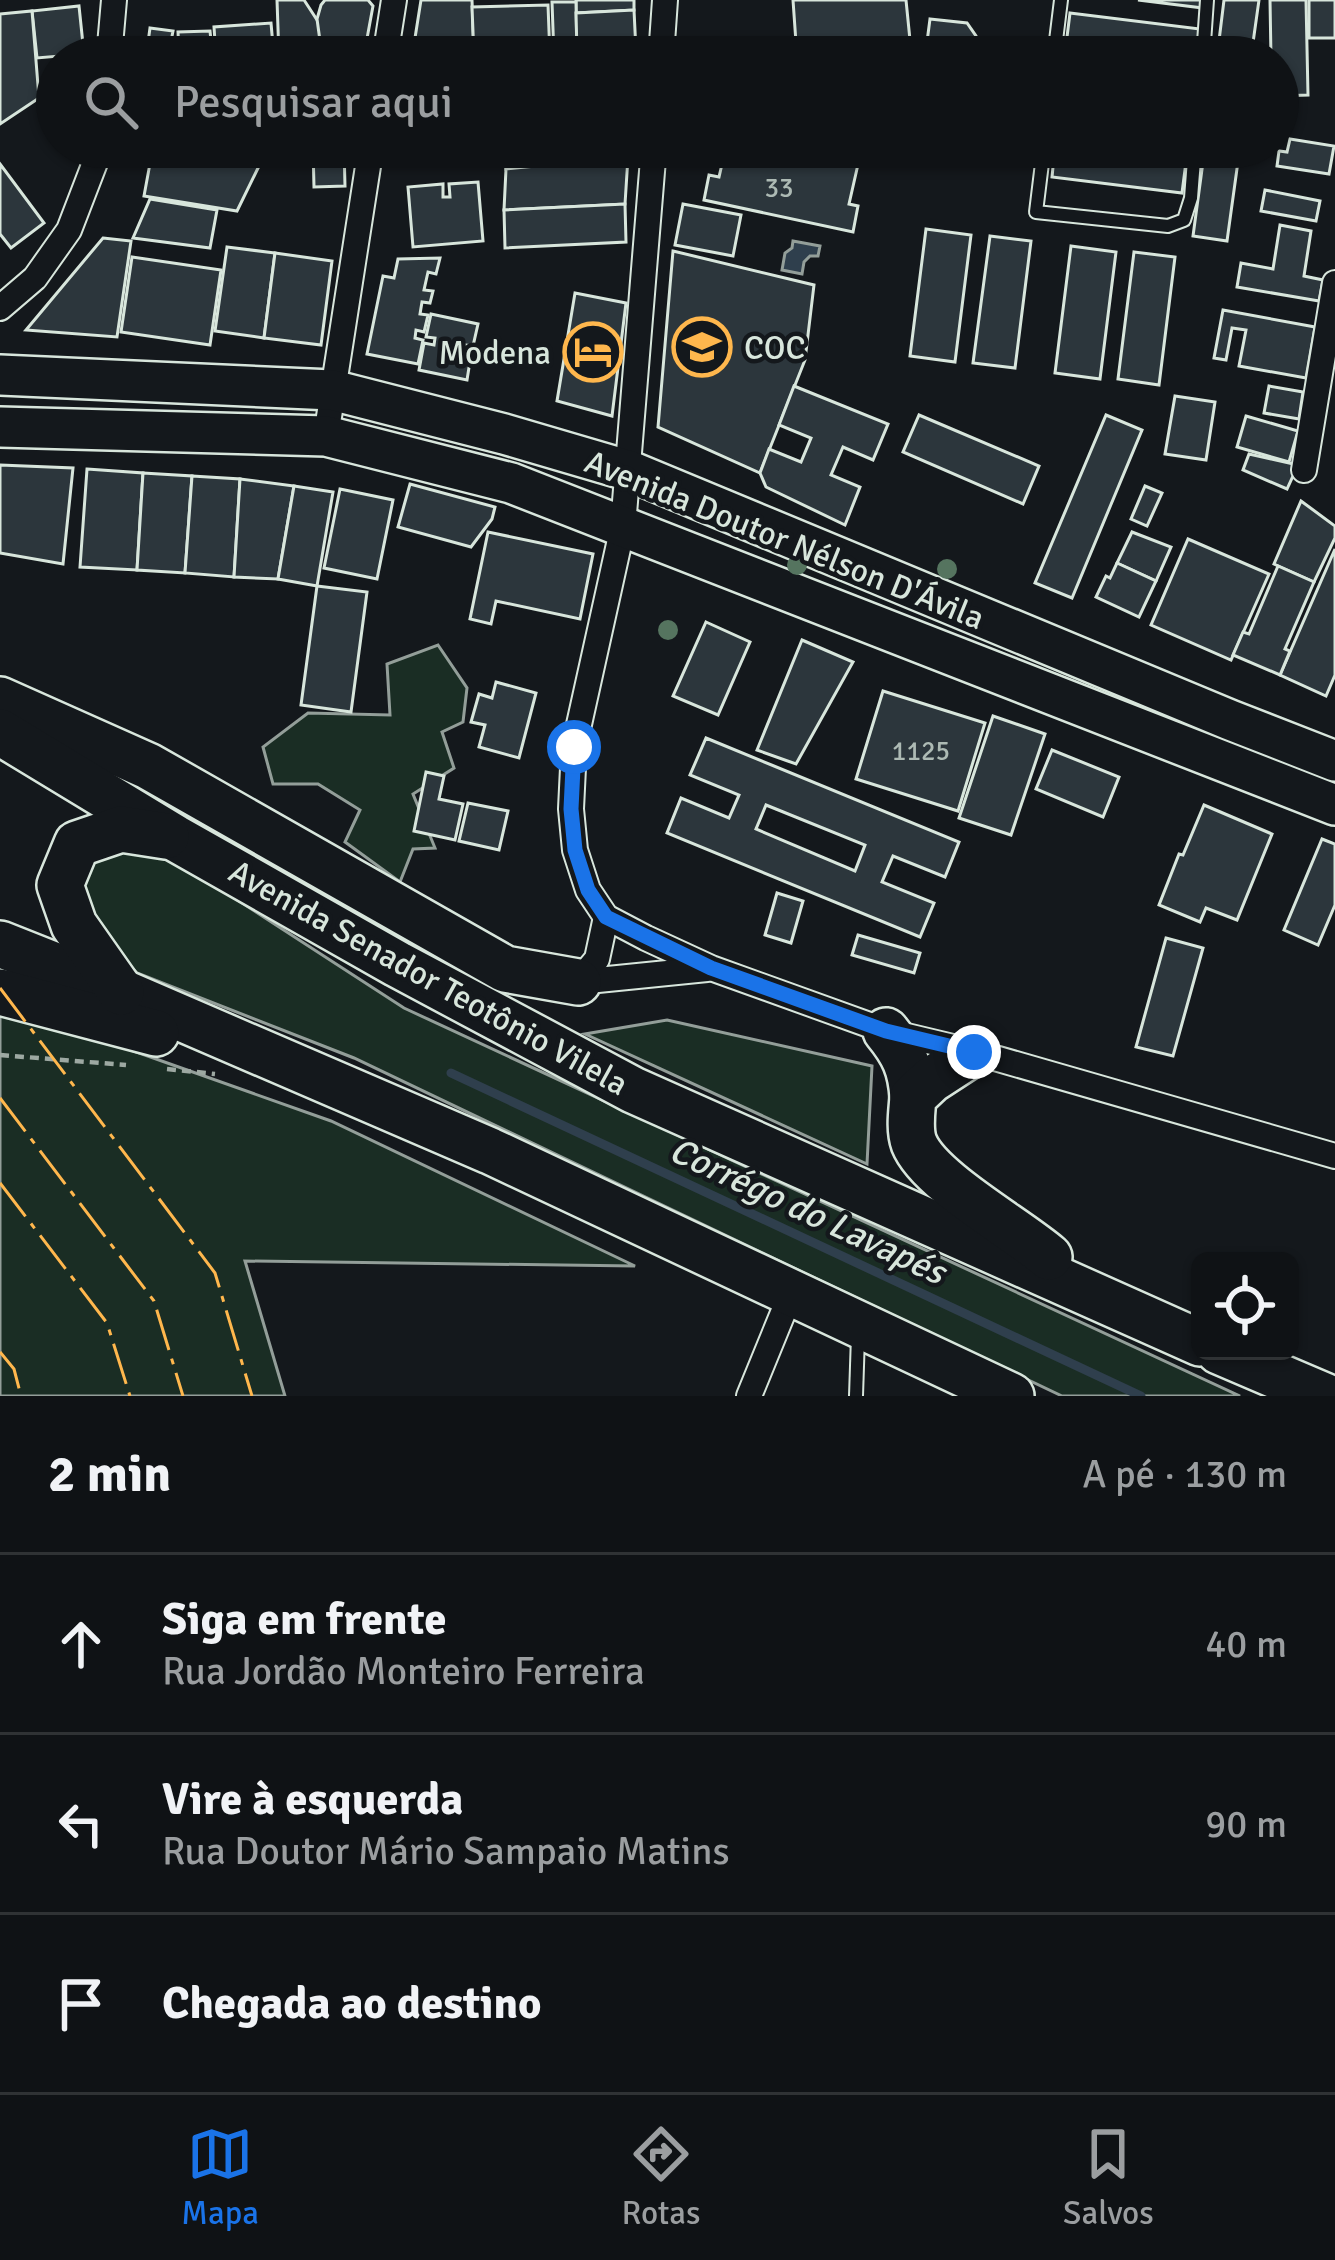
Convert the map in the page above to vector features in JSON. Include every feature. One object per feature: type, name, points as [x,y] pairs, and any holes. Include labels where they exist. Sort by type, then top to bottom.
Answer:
[{"type":"highway","points":[[0,700],[148,766],[505,969],[578,982]]},
{"type":"highway","name":"Avenida Senador Teotônio Vilela","points":[[0,732],[397,964],[634,1090],[1191,1339]]},
{"type":"highway","points":[[121,992],[74,925],[60,885],[77,844],[121,829],[175,838]]},
{"type":"highway","points":[[0,944],[490,1150],[1010,1396]]},
{"type":"highway","points":[[0,992],[338,1086]]},
{"type":"highway","points":[[886,1031],[904,1053],[911,1072],[914,1142],[926,1162],[1097,1299]]},
{"type":"highway","points":[[913,1097],[974,1052]]},
{"type":"highway","points":[[1240,1360],[1324,1396]]},
{"type":"main road","name":"Avenida Doutor Nélson D'Ávila","points":[[0,375],[332,390],[504,434],[629,471],[1335,761]]},
{"type":"main road","name":"Avenida Doutor Nélson D'Ávila","points":[[0,428],[326,436],[511,483],[1335,805]]},
{"type":"street","points":[[111,36],[114,0]]},
{"type":"street","points":[[388,36],[394,0]]},
{"type":"street","points":[[662,36],[665,0]]},
{"type":"street","points":[[0,308],[35,278],[69,230],[93,168]]},
{"type":"street","points":[[326,436],[368,168]]},
{"type":"street","points":[[652,168],[623,526],[574,747],[571,809],[575,850],[588,890],[606,917],[711,968],[886,1031],[1335,1156]]},
{"type":"street","points":[[1304,470],[1335,284]]},
{"type":"street","points":[[578,982],[597,959],[606,917]]},
{"type":"street","points":[[578,982],[711,968]]},
{"type":"street","points":[[748,1396],[792,1291]]},
{"type":"lane","points":[[1057,36],[1061,0]]},
{"type":"lane","points":[[1204,36],[1207,0]]},
{"type":"lane","points":[[1041,168],[1036,212],[1168,226],[1184,220],[1193,168]]},
{"type":"lane","points":[[856,1396],[859,1323]]},
{"type":"green space","points":[[438,645],[467,688],[463,722],[442,732],[454,768],[413,794],[435,848],[413,849],[400,882],[345,842],[360,810],[318,784],[273,784],[263,747],[308,713],[390,715],[387,664]]},
{"type":"green space","points":[[117,848],[168,855],[404,1008],[1240,1396],[1062,1396],[354,1058],[137,973],[94,928],[72,886],[87,858]]},
{"type":"green space","points":[[0,1012],[77,1031],[331,1121],[635,1266],[245,1261],[285,1396],[0,1396]]},
{"type":"green space","points":[[667,1020],[872,1066],[867,1164],[585,1034]]},
{"type":"water","points":[[793,241],[820,246],[818,256],[804,262],[802,274],[782,270]]},
{"type":"building","points":[[277,0],[304,0],[319,23],[320,36],[278,36]]},
{"type":"building","points":[[325,0],[368,0],[373,6],[367,36],[319,36]]},
{"type":"building","points":[[421,0],[472,0],[473,36],[415,36]]},
{"type":"building","points":[[576,0],[634,0],[634,10],[576,13]]},
{"type":"building","points":[[793,0],[906,0],[910,36],[796,36]]},
{"type":"building","points":[[1138,0],[1204,0],[1203,8]]},
{"type":"building","points":[[1224,0],[1259,0],[1254,36],[1220,36]]},
{"type":"building","points":[[1270,0],[1306,0],[1308,95],[1299,95],[1299,36],[1271,36]]},
{"type":"building","points":[[1309,0],[1335,0],[1335,38],[1309,38]]},
{"type":"building","points":[[552,2],[576,2],[577,36],[553,36]]},
{"type":"building","points":[[548,5],[549,36],[473,36],[472,7]]},
{"type":"building","points":[[79,6],[82,36],[36,36],[36,49],[32,11]]},
{"type":"building","points":[[634,10],[635,36],[577,36],[576,13]]},
{"type":"building","points":[[32,11],[36,100],[0,124],[0,14]]},
{"type":"building","points":[[1070,13],[1200,29],[1199,36],[1067,36]]},
{"type":"building","points":[[930,19],[967,23],[976,36],[928,36]]},
{"type":"building","points":[[271,23],[272,36],[215,36],[214,27]]},
{"type":"building","points":[[150,28],[173,31],[172,36],[149,36]]},
{"type":"building","points":[[210,31],[211,36],[178,36],[178,32]]},
{"type":"building","points":[[1299,140],[1334,146],[1329,174],[1290,168],[1299,168]]},
{"type":"building","points":[[0,164],[44,223],[11,248],[0,234]]},
{"type":"building","points":[[149,168],[258,168],[237,211],[144,196]]},
{"type":"building","points":[[314,168],[345,168],[345,186],[314,187]]},
{"type":"building","points":[[627,168],[625,204],[504,210],[506,169]]},
{"type":"building","points":[[721,168],[857,168],[849,204],[858,206],[853,232],[704,200],[709,175],[719,177]]},
{"type":"building","points":[[1053,168],[1185,168],[1182,193],[1052,177]]},
{"type":"building","points":[[1202,168],[1237,168],[1227,241],[1193,236]]},
{"type":"building","points":[[478,182],[483,241],[413,247],[408,187],[443,184],[443,197],[450,197],[449,184]]},
{"type":"building","points":[[1265,190],[1320,201],[1316,221],[1261,211]]},
{"type":"building","points":[[150,199],[217,210],[210,248],[133,238]]},
{"type":"building","points":[[625,204],[626,242],[505,248],[504,210]]},
{"type":"building","points":[[683,204],[741,215],[733,256],[675,245]]},
{"type":"building","points":[[1280,225],[1311,231],[1304,276],[1323,280],[1319,301],[1237,287],[1241,263],[1273,269]]},
{"type":"building","points":[[926,229],[971,235],[955,362],[910,356]]},
{"type":"building","points":[[990,236],[1031,241],[1015,368],[973,363]]},
{"type":"building","points":[[103,238],[131,241],[117,337],[26,330]]},
{"type":"building","points":[[1071,246],[1116,252],[1100,379],[1055,373]]},
{"type":"building","points":[[227,247],[275,253],[264,338],[215,331]]},
{"type":"building","points":[[673,251],[814,285],[805,360],[760,473],[658,427]]},
{"type":"building","points":[[1134,252],[1175,257],[1159,385],[1118,379]]},
{"type":"building","points":[[275,253],[332,261],[321,345],[264,338]]},
{"type":"building","points":[[132,257],[221,270],[210,345],[121,332]]},
{"type":"building","points":[[440,258],[436,274],[428,272],[424,290],[433,291],[430,303],[422,302],[420,314],[428,315],[424,332],[416,330],[415,338],[423,340],[418,364],[367,354],[383,276],[394,278],[398,259]]},
{"type":"building","name":"Modena","points":[[575,293],[626,303],[612,416],[557,401]]},
{"type":"building","points":[[1223,310],[1315,327],[1306,378],[1239,366],[1246,330],[1232,328],[1226,360],[1214,358]]},
{"type":"building","points":[[431,314],[478,324],[473,346],[465,345],[463,353],[471,355],[467,380],[419,370],[424,343],[434,345],[435,338],[426,337]]},
{"type":"building","points":[[794,386],[888,424],[873,460],[843,447],[831,475],[860,487],[845,525],[766,487],[760,473],[769,449],[801,462],[811,438],[779,425]]},
{"type":"building","points":[[1269,386],[1303,392],[1299,419],[1264,413]]},
{"type":"building","points":[[1175,396],[1215,402],[1206,460],[1165,454]]},
{"type":"building","points":[[919,415],[1039,466],[1023,504],[903,452]]},
{"type":"building","points":[[1106,415],[1142,430],[1072,598],[1035,583]]},
{"type":"building","points":[[1246,416],[1298,431],[1289,462],[1237,447]]},
{"type":"building","points":[[1249,454],[1298,465],[1287,489],[1243,470]]},
{"type":"building","points":[[0,465],[73,468],[63,564],[0,553]]},
{"type":"building","points":[[87,469],[143,473],[137,570],[80,567]]},
{"type":"building","points":[[143,473],[192,476],[185,573],[137,570]]},
{"type":"building","points":[[192,476],[240,479],[234,577],[185,573]]},
{"type":"building","points":[[240,479],[294,486],[278,579],[234,577]]},
{"type":"building","points":[[410,484],[495,507],[492,519],[471,547],[398,527]]},
{"type":"building","points":[[294,486],[333,492],[317,586],[278,579]]},
{"type":"building","points":[[1145,486],[1162,493],[1147,526],[1131,519]]},
{"type":"building","points":[[340,489],[393,500],[377,579],[324,568]]},
{"type":"building","points":[[1301,501],[1335,526],[1335,538],[1314,582],[1274,564]]},
{"type":"building","points":[[488,532],[593,554],[580,619],[496,601],[491,624],[470,619]]},
{"type":"building","points":[[1132,532],[1171,547],[1156,581],[1117,563]]},
{"type":"building","points":[[1188,539],[1269,574],[1231,660],[1151,625]]},
{"type":"building","points":[[1335,549],[1335,675],[1326,696],[1280,675]]},
{"type":"building","points":[[1117,563],[1156,581],[1139,617],[1096,597]]},
{"type":"building","points":[[1278,566],[1314,582],[1285,649],[1290,651],[1280,675],[1233,655],[1243,632],[1249,634]]},
{"type":"building","points":[[317,586],[367,592],[351,712],[301,705]]},
{"type":"building","points":[[706,622],[750,642],[718,715],[673,696]]},
{"type":"building","points":[[802,640],[853,662],[796,764],[757,750]]},
{"type":"building","points":[[496,682],[536,693],[519,758],[479,747],[485,725],[471,722],[479,694],[492,698]]},
{"type":"building","points":[[883,691],[985,723],[958,811],[856,779]]},
{"type":"building","points":[[993,716],[1045,734],[1011,835],[959,818]]},
{"type":"building","points":[[706,738],[959,842],[945,877],[893,856],[882,882],[934,903],[920,937],[667,833],[681,798],[729,818],[739,795],[690,775]],"holes":[[[766,805],[865,845],[855,871],[756,829]]]},
{"type":"building","points":[[1052,750],[1119,777],[1103,817],[1036,789]]},
{"type":"building","points":[[426,772],[444,776],[439,799],[463,804],[455,840],[414,831]]},
{"type":"building","points":[[468,803],[508,811],[499,850],[459,841]]},
{"type":"building","points":[[1204,805],[1272,834],[1237,920],[1206,908],[1200,922],[1159,905]]},
{"type":"building","points":[[1322,839],[1335,844],[1335,905],[1318,945],[1284,930]]},
{"type":"building","points":[[777,893],[803,901],[791,943],[765,935]]},
{"type":"building","points":[[858,935],[920,953],[914,973],[852,955]]},
{"type":"building","points":[[1166,938],[1203,948],[1173,1056],[1136,1047]]},
{"type":"waterway","name":"Corrégo do Lavapés","points":[[451,1073],[1141,1396]]},
{"type":"power","points":[[0,988],[215,1273],[252,1396]]},
{"type":"power","points":[[0,1098],[154,1301],[183,1396]]},
{"type":"power","points":[[0,1183],[107,1323],[130,1396]]},
{"type":"power","points":[[0,1352],[14,1369],[21,1396]]},
{"type":"place","name":"COC","points":[[702,347]]},
{"type":"place","name":"Modena","points":[[593,352]]},
{"type":"route","points":[[574,747],[571,809],[575,850],[588,890],[606,917],[711,968],[886,1031],[974,1052]]}]
